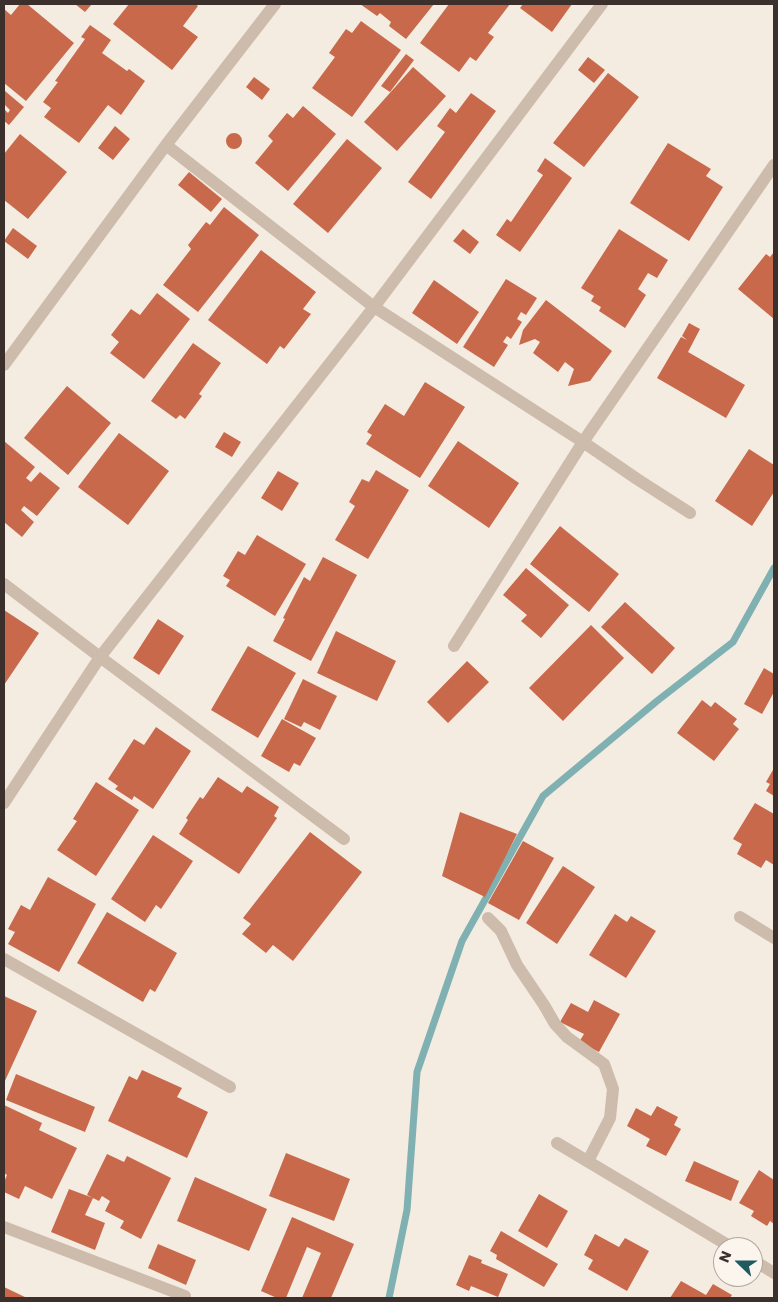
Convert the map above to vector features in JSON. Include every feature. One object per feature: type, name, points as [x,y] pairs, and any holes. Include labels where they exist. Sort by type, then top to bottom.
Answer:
[{"type":"street","points":[[4,365],[166,145],[276,4]]},
{"type":"street","points":[[4,803],[100,657],[374,307],[602,4]]},
{"type":"street","points":[[166,145],[374,307],[690,513]]},
{"type":"street","points":[[454,646],[583,442],[774,165]]},
{"type":"street","points":[[4,584],[344,839]]},
{"type":"street","points":[[740,917],[774,938]]},
{"type":"street","points":[[488,918],[501,931],[517,965],[555,1024],[567,1037],[604,1064],[613,1089],[610,1118],[588,1161]]},
{"type":"street","points":[[4,959],[230,1087]]},
{"type":"street","points":[[557,1143],[715,1237]]},
{"type":"street","points":[[4,1227],[185,1296]]},
{"type":"street","points":[[763,1266],[774,1273]]},
{"type":"building","points":[[20,4],[27,4],[74,43],[26,101],[4,83],[4,9],[11,15]]},
{"type":"building","points":[[75,4],[92,4],[85,12]]},
{"type":"building","points":[[129,4],[195,4],[198,6],[183,26],[198,37],[172,70],[113,24]]},
{"type":"building","points":[[360,4],[434,4],[406,39],[389,26],[391,22],[380,13],[377,16]]},
{"type":"building","points":[[449,4],[510,4],[488,33],[494,37],[476,61],[470,57],[459,72],[420,43]]},
{"type":"building","points":[[523,4],[572,4],[552,32],[520,8]]},
{"type":"building","points":[[361,21],[401,50],[352,117],[312,88],[335,57],[329,53],[346,29],[352,33]]},
{"type":"building","points":[[90,25],[111,40],[102,53],[145,81],[121,115],[108,105],[79,143],[44,117],[51,108],[43,102],[58,82],[55,81],[85,39],[81,37]]},
{"type":"building","points":[[406,54],[414,60],[390,92],[381,86]]},
{"type":"building","points":[[588,57],[605,70],[594,83],[578,70]]},
{"type":"building","points":[[413,67],[446,96],[397,151],[364,122]]},
{"type":"building","points":[[608,73],[639,97],[584,167],[553,143]]},
{"type":"building","points":[[254,77],[270,89],[262,100],[246,87]]},
{"type":"building","points":[[5,91],[24,107],[9,125],[4,121],[4,109],[8,113],[10,110],[4,104]]},
{"type":"building","points":[[471,93],[496,111],[431,199],[408,182],[445,132],[437,126],[450,108],[456,113]]},
{"type":"building","points":[[303,106],[336,134],[288,191],[255,163],[273,141],[268,136],[287,113],[293,118]]},
{"type":"building","points":[[115,126],[130,139],[113,160],[98,148]]},
{"type":"building","points":[[234,133],[242,141],[234,149],[226,141]]},
{"type":"building","points":[[20,134],[67,172],[28,219],[4,200],[4,154]]},
{"type":"building","points":[[347,139],[382,168],[328,233],[293,204]]},
{"type":"building","points":[[668,143],[711,169],[706,176],[723,187],[689,241],[630,203]]},
{"type":"building","points":[[545,158],[572,178],[520,252],[496,235],[507,219],[511,222],[543,175],[537,171]]},
{"type":"building","points":[[189,172],[222,199],[211,212],[178,185]]},
{"type":"building","points":[[224,207],[259,235],[198,312],[163,285],[191,249],[188,245],[206,222],[210,225]]},
{"type":"building","points":[[13,228],[37,246],[28,259],[4,241]]},
{"type":"building","points":[[463,229],[479,242],[470,254],[453,241]]},
{"type":"building","points":[[619,229],[668,260],[657,278],[648,273],[638,289],[646,295],[625,328],[599,311],[601,307],[591,301],[594,296],[581,288]]},
{"type":"building","points":[[261,250],[316,292],[303,309],[311,314],[284,349],[280,346],[267,364],[208,320]]},
{"type":"building","points":[[774,252],[774,319],[738,289],[766,254],[770,257]]},
{"type":"building","points":[[506,279],[537,298],[526,315],[521,312],[517,319],[522,322],[511,339],[507,336],[503,342],[508,345],[494,367],[463,347]]},
{"type":"building","points":[[434,280],[479,312],[457,344],[412,313]]},
{"type":"building","points":[[157,293],[190,319],[144,379],[110,353],[119,342],[111,335],[131,309],[140,315]]},
{"type":"building","points":[[546,300],[612,351],[590,381],[568,386],[574,369],[565,362],[558,372],[533,353],[540,342],[535,339],[519,345],[523,330]]},
{"type":"building","points":[[689,323],[700,329],[688,352],[745,385],[726,418],[657,378],[681,337],[687,340],[682,336]]},
{"type":"building","points":[[193,343],[221,363],[199,394],[202,396],[185,419],[180,415],[176,419],[151,401]]},
{"type":"building","points":[[425,382],[465,407],[420,478],[366,444],[372,435],[367,432],[385,404],[404,416]]},
{"type":"building","points":[[67,386],[111,423],[68,475],[24,438]]},
{"type":"building","points":[[224,432],[241,442],[232,457],[215,447]]},
{"type":"building","points":[[119,433],[169,471],[128,525],[78,487]]},
{"type":"building","points":[[4,441],[35,467],[26,478],[31,482],[40,472],[60,488],[37,516],[24,506],[21,510],[34,522],[22,537],[4,522]]},
{"type":"building","points":[[458,441],[519,483],[489,528],[428,486]]},
{"type":"building","points":[[749,449],[774,465],[774,492],[752,526],[715,501]]},
{"type":"building","points":[[376,470],[409,490],[368,559],[335,540],[355,506],[349,502],[362,479],[369,482]]},
{"type":"building","points":[[278,471],[299,483],[282,511],[261,498]]},
{"type":"building","points":[[560,526],[619,574],[589,612],[530,564]]},
{"type":"building","points":[[257,535],[306,564],[275,616],[226,586],[230,580],[223,576],[238,551],[245,555]]},
{"type":"building","points":[[323,557],[357,575],[311,661],[273,641],[304,577],[310,581]]},
{"type":"building","points":[[526,568],[569,605],[541,638],[521,621],[527,615],[503,595]]},
{"type":"building","points":[[625,602],[675,648],[652,674],[601,627]]},
{"type":"building","points":[[4,610],[39,633],[4,685]]},
{"type":"building","points":[[158,619],[184,636],[159,675],[133,658]]},
{"type":"building","points":[[591,625],[624,658],[563,721],[529,688]]},
{"type":"building","points":[[336,631],[396,661],[377,701],[317,673]]},
{"type":"building","points":[[248,646],[296,673],[258,738],[211,710]]},
{"type":"building","points":[[467,661],[489,682],[448,723],[427,702]]},
{"type":"building","points":[[764,668],[774,674],[774,692],[762,714],[744,704]]},
{"type":"building","points":[[303,679],[337,696],[320,730],[304,722],[301,727],[284,719]]},
{"type":"building","points":[[702,700],[711,707],[715,702],[737,719],[733,724],[739,729],[714,761],[677,733]]},
{"type":"building","points":[[282,719],[316,738],[300,766],[294,763],[289,772],[261,756]]},
{"type":"building","points":[[156,727],[191,751],[153,809],[134,796],[132,800],[115,789],[118,786],[108,779],[134,739],[144,745]]},
{"type":"building","points":[[774,768],[774,796],[766,791],[770,784],[766,782]]},
{"type":"building","points":[[218,777],[242,793],[247,786],[279,807],[274,816],[277,818],[239,874],[179,834],[188,820],[186,818],[200,797],[203,799]]},
{"type":"building","points":[[96,782],[139,810],[96,876],[57,850],[77,821],[73,819]]},
{"type":"building","points":[[755,803],[774,814],[774,865],[766,860],[761,868],[737,854],[742,844],[733,839]]},
{"type":"building","points":[[460,812],[517,834],[485,897],[442,876]]},
{"type":"building","points":[[310,832],[362,872],[293,961],[273,945],[266,953],[242,934],[251,924],[243,918]]},
{"type":"building","points":[[153,835],[193,861],[161,909],[156,905],[145,922],[111,899]]},
{"type":"building","points":[[523,841],[554,858],[519,920],[488,903]]},
{"type":"building","points":[[563,866],[595,887],[557,944],[526,923]]},
{"type":"building","points":[[48,877],[96,904],[59,972],[8,944],[15,932],[8,929],[21,905],[30,910]]},
{"type":"building","points":[[107,912],[177,953],[155,992],[150,989],[143,1002],[77,963]]},
{"type":"building","points":[[615,914],[627,922],[631,916],[656,931],[626,978],[589,955]]},
{"type":"building","points":[[4,996],[37,1011],[4,1083]]},
{"type":"building","points":[[594,1000],[620,1014],[599,1052],[579,1042],[584,1034],[560,1022],[571,1003],[588,1012]]},
{"type":"building","points":[[142,1070],[182,1088],[177,1097],[208,1112],[187,1158],[108,1121],[129,1076],[137,1080]]},
{"type":"building","points":[[16,1074],[95,1107],[85,1132],[6,1100]]},
{"type":"building","points":[[4,1105],[42,1123],[39,1130],[77,1148],[52,1199],[25,1186],[19,1199],[4,1192],[4,1182],[7,1175],[4,1173]]},
{"type":"building","points":[[657,1106],[678,1117],[674,1125],[681,1129],[666,1156],[646,1146],[650,1139],[627,1126],[636,1108],[651,1116]]},
{"type":"building","points":[[286,1153],[350,1179],[334,1221],[269,1196]]},
{"type":"building","points":[[107,1154],[124,1162],[127,1156],[171,1178],[141,1239],[120,1228],[124,1221],[105,1211],[110,1201],[102,1196],[99,1201],[87,1195]]},
{"type":"building","points":[[694,1161],[739,1181],[731,1201],[685,1181]]},
{"type":"building","points":[[759,1170],[774,1180],[774,1224],[770,1221],[767,1226],[751,1216],[754,1211],[739,1203]]},
{"type":"building","points":[[195,1177],[267,1209],[249,1251],[177,1221]]},
{"type":"building","points":[[69,1189],[93,1198],[85,1215],[105,1223],[95,1250],[51,1232]]},
{"type":"building","points":[[539,1194],[568,1211],[547,1248],[518,1231]]},
{"type":"building","points":[[292,1217],[354,1244],[331,1298],[302,1298],[321,1253],[307,1247],[286,1298],[277,1298],[261,1291]]},
{"type":"building","points":[[501,1231],[558,1264],[544,1287],[496,1259],[497,1255],[490,1251]]},
{"type":"building","points":[[595,1234],[619,1247],[625,1238],[649,1251],[627,1291],[588,1269],[593,1260],[584,1255]]},
{"type":"building","points":[[158,1244],[196,1260],[186,1285],[148,1268]]},
{"type":"building","points":[[469,1255],[482,1260],[481,1263],[508,1274],[498,1297],[471,1286],[469,1291],[456,1285]]},
{"type":"building","points":[[681,1281],[706,1295],[713,1284],[713,1287],[718,1287],[732,1295],[730,1298],[670,1298]]},
{"type":"building","points":[[4,1287],[27,1298],[4,1298]]},
{"type":"waterway","points":[[389,1298],[407,1210],[417,1072],[462,941],[543,796],[657,701],[733,642],[774,568]]}]
